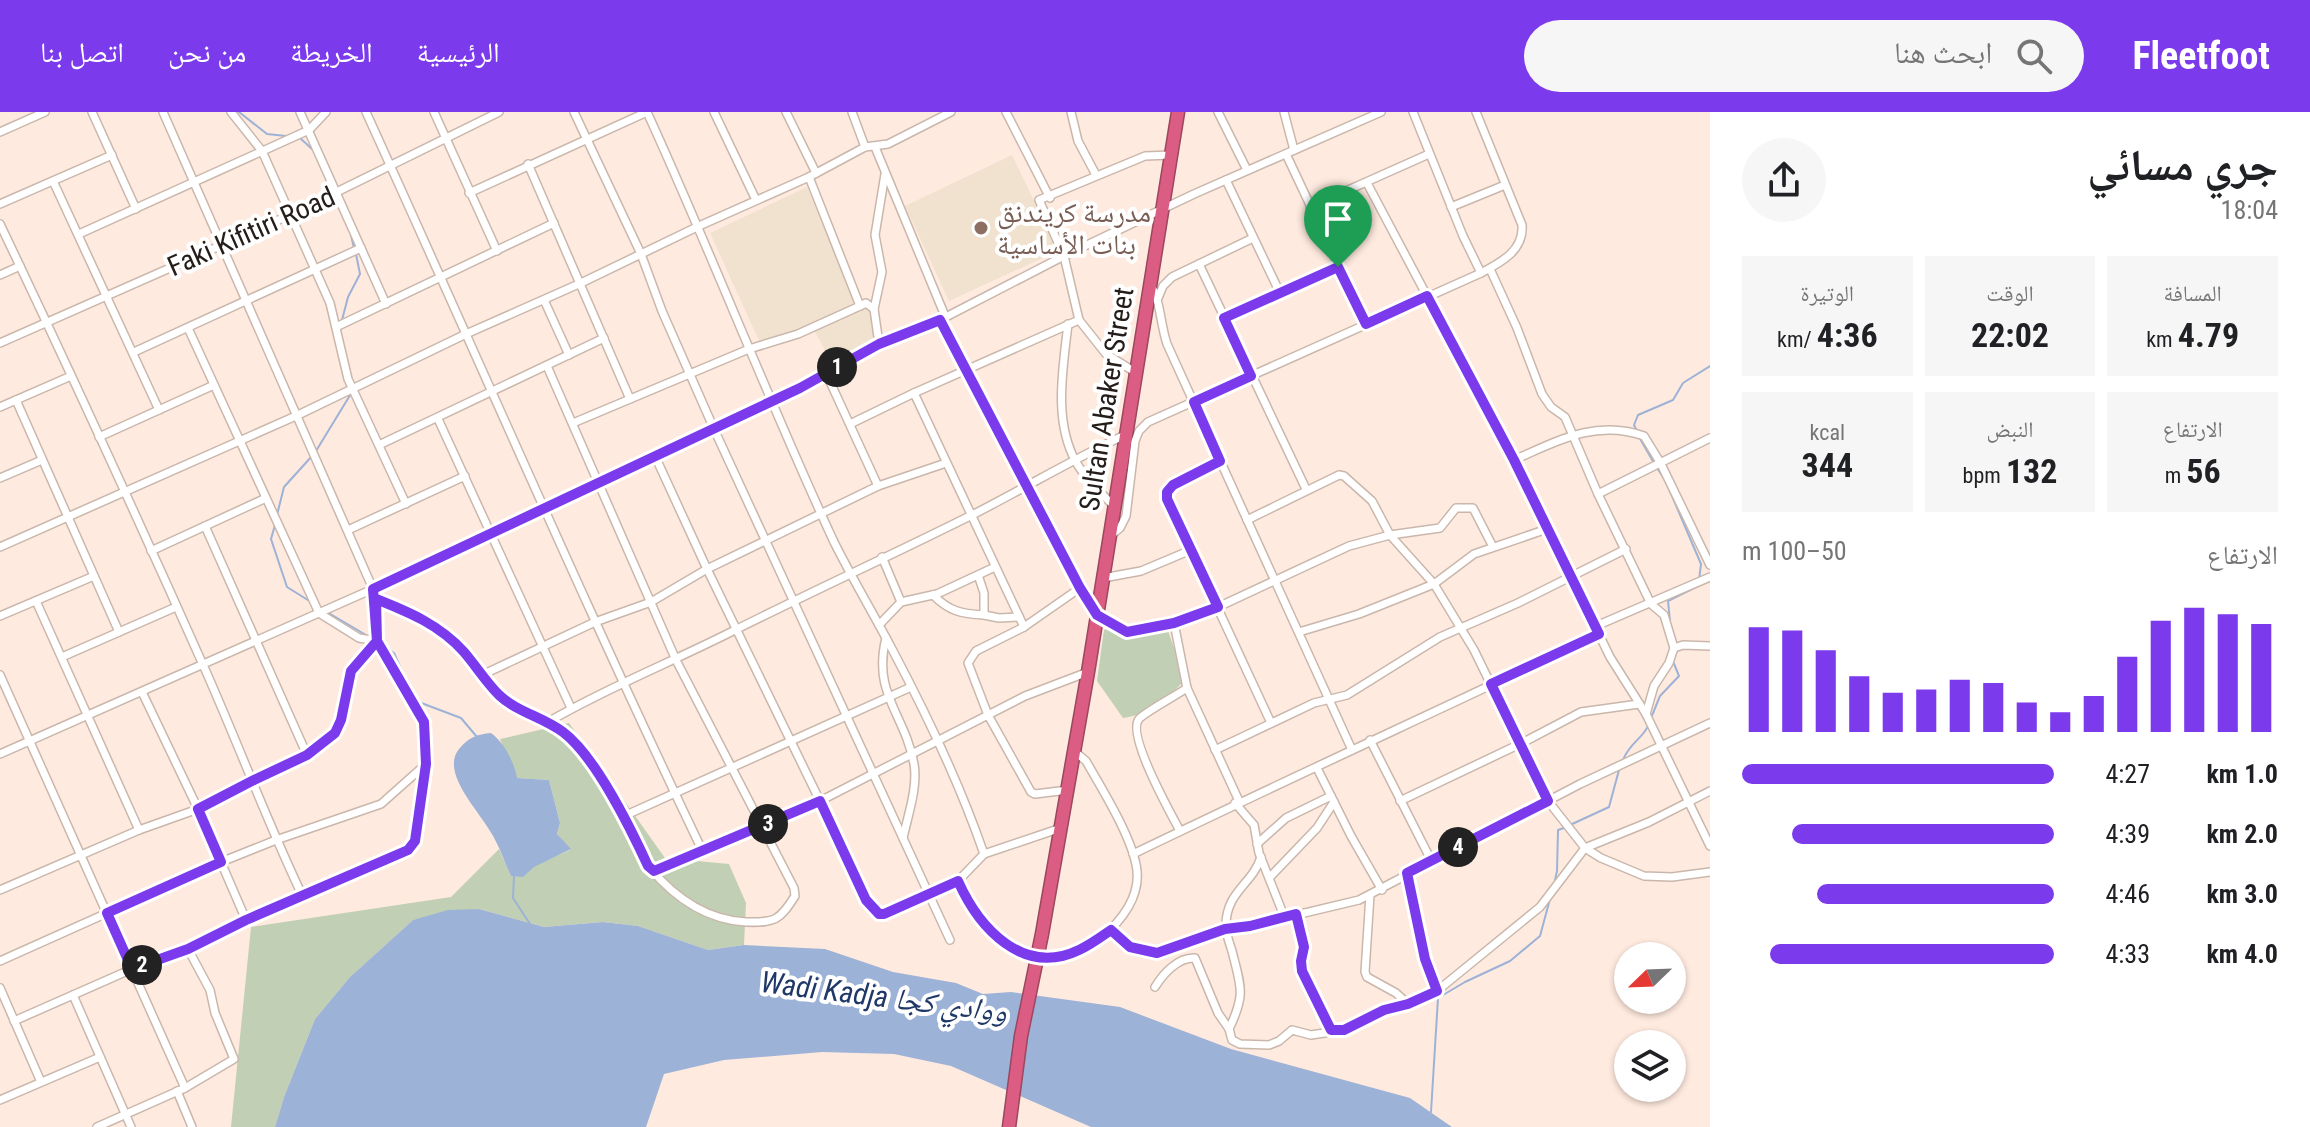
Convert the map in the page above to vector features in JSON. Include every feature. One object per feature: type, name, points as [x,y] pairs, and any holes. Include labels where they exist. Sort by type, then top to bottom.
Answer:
[{"type":"highway","name":"Sultan Abaker Street","points":[[1009,1127],[1021,1036],[1088,672],[1107,538],[1178,112]]},
{"type":"street","points":[[0,132],[45,112]]},
{"type":"street","points":[[92,112],[136,209]]},
{"type":"street","points":[[14,1021],[132,969],[188,949],[246,920],[408,850],[415,841],[426,764],[424,722],[377,641],[373,589],[163,112]]},
{"type":"street","points":[[231,112],[262,151],[330,303],[344,367],[406,504]]},
{"type":"street","points":[[300,112],[386,304]]},
{"type":"street","points":[[79,234],[309,130],[326,112]]},
{"type":"street","points":[[366,112],[621,682],[702,850]]},
{"type":"street","points":[[434,112],[497,251]]},
{"type":"street","name":"Faki Kifitiri Road","points":[[0,343],[290,215],[499,112]]},
{"type":"street","points":[[574,112],[641,254],[662,311],[714,429],[950,940]]},
{"type":"street","points":[[469,193],[647,112],[821,513],[937,740],[984,854]]},
{"type":"street","points":[[714,112],[756,200]]},
{"type":"street","points":[[786,112],[860,306]]},
{"type":"street","points":[[852,112],[865,147]]},
{"type":"street","points":[[0,547],[240,442],[812,175],[865,147],[898,139],[951,112]]},
{"type":"street","points":[[1006,112],[1050,198]]},
{"type":"street","points":[[1071,112],[1078,141],[1096,175]]},
{"type":"street","points":[[1218,112],[1247,170]]},
{"type":"street","points":[[1284,112],[1290,152],[1310,207],[1366,324]]},
{"type":"street","points":[[0,754],[373,589],[714,429],[879,344],[942,318],[1064,256],[1247,170],[1381,112]]},
{"type":"street","points":[[1413,112],[1481,273]]},
{"type":"street","points":[[1107,538],[1120,528],[1126,516],[1133,453],[1139,431],[1148,422],[1490,269],[1516,249],[1523,237],[1522,225],[1476,112]]},
{"type":"street","points":[[875,147],[942,318],[967,371],[1026,487],[1097,615],[1127,632],[1174,623],[1218,607],[1349,546],[1390,535],[1440,528],[1456,508],[1473,508],[1493,547]]},
{"type":"street","points":[[1310,207],[1429,154]]},
{"type":"street","points":[[0,204],[112,155]]},
{"type":"street","points":[[1135,372],[1106,354],[1079,320],[1064,256],[1039,200],[1145,156],[1171,155]]},
{"type":"street","points":[[528,164],[630,399]]},
{"type":"street","points":[[879,344],[874,309],[882,272],[875,235],[886,173]]},
{"type":"street","points":[[1226,180],[1280,293]]},
{"type":"street","points":[[53,181],[159,410]]},
{"type":"street","points":[[1367,183],[1514,460],[1597,630],[1646,714],[1710,846]]},
{"type":"street","points":[[1451,207],[1505,185]]},
{"type":"street","points":[[336,327],[554,223]]},
{"type":"street","points":[[0,224],[203,664],[303,897]]},
{"type":"street","points":[[1158,298],[1169,279],[1253,238]]},
{"type":"street","points":[[134,352],[361,248]]},
{"type":"street","points":[[1199,264],[1306,489]]},
{"type":"street","points":[[0,275],[20,266]]},
{"type":"street","points":[[1224,318],[1338,267]]},
{"type":"street","points":[[1490,269],[1546,401],[1563,414],[1651,604],[1664,615],[1674,648],[1669,663],[1654,686],[1646,714]]},
{"type":"street","points":[[1150,282],[1158,298],[1159,316],[1167,344],[1352,750]]},
{"type":"street","points":[[544,300],[569,355]]},
{"type":"street","points":[[573,423],[689,372],[798,334],[866,303],[874,309]]},
{"type":"street","points":[[850,424],[1079,320]]},
{"type":"street","points":[[1068,324],[1062,411],[1074,458],[1113,505]]},
{"type":"street","points":[[188,328],[319,613],[359,638],[377,641]]},
{"type":"street","points":[[379,445],[604,338]]},
{"type":"street","points":[[376,599],[441,630],[501,697],[548,722],[571,739],[624,816],[648,866],[670,889],[707,915],[732,921],[774,920],[784,914],[795,896],[733,767],[676,660],[547,366]]},
{"type":"street","points":[[826,373],[878,486]]},
{"type":"street","points":[[0,407],[71,376]]},
{"type":"street","points":[[99,437],[214,385]]},
{"type":"street","points":[[914,393],[1024,627]]},
{"type":"street","points":[[16,400],[119,632]]},
{"type":"street","points":[[438,419],[571,708]]},
{"type":"street","points":[[1514,460],[1573,434],[1607,430],[1638,433],[1649,440],[1710,565]]},
{"type":"street","points":[[548,722],[621,682],[676,660],[849,572],[970,516],[1074,458],[1125,435]]},
{"type":"street","points":[[1598,494],[1710,438]]},
{"type":"street","points":[[655,456],[873,910],[884,914],[958,881],[984,854],[1061,828]]},
{"type":"street","points":[[0,478],[42,460]]},
{"type":"street","points":[[1220,461],[1173,485],[1167,492],[1171,510],[1271,723]]},
{"type":"street","points":[[482,675],[595,622],[651,602],[765,539],[878,486],[946,463]]},
{"type":"street","points":[[1247,520],[1306,489],[1339,475],[1344,476],[1372,501],[1390,535],[1434,584],[1461,626],[1522,743],[1548,801],[1585,848],[1644,876],[1672,877],[1710,872]]},
{"type":"street","points":[[348,530],[465,476]]},
{"type":"street","points":[[151,551],[266,498]]},
{"type":"street","points":[[205,526],[307,755]]},
{"type":"street","points":[[1299,632],[1359,614],[1434,584],[1474,554],[1547,529]]},
{"type":"street","points":[[1215,750],[1271,723],[1352,692],[1461,626],[1626,549]]},
{"type":"street","points":[[1102,578],[1141,571],[1191,550]]},
{"type":"street","points":[[882,557],[901,602]]},
{"type":"street","points":[[879,625],[901,602],[933,595],[995,567]]},
{"type":"street","points":[[978,575],[984,593],[984,615]]},
{"type":"street","points":[[0,616],[94,576]]},
{"type":"street","points":[[1133,854],[1710,577]]},
{"type":"street","points":[[1068,790],[1031,792],[988,715],[968,663],[976,651],[1024,627],[1080,588]]},
{"type":"street","points":[[933,595],[959,613],[1019,617]]},
{"type":"street","points":[[36,601],[90,715],[139,830]]},
{"type":"street","points":[[62,657],[176,607]]},
{"type":"street","points":[[1174,623],[1187,688],[1237,802],[1254,825],[1261,857],[1284,916]]},
{"type":"street","points":[[886,638],[881,666],[888,698],[912,752],[915,779],[902,840]]},
{"type":"street","points":[[1,888],[139,830],[198,809],[307,755],[335,733],[341,720],[351,671],[377,641]]},
{"type":"street","points":[[1674,648],[1683,645],[1710,646]]},
{"type":"street","points":[[654,871],[820,801],[1048,686],[1088,672]]},
{"type":"street","points":[[0,675],[132,969],[181,1089],[192,1127]]},
{"type":"street","points":[[624,816],[911,687]]},
{"type":"street","points":[[1180,831],[1140,747],[1135,728],[1140,718],[1187,688]]},
{"type":"street","points":[[142,692],[246,920]]},
{"type":"street","points":[[1400,801],[1581,712],[1639,704]]},
{"type":"street","points":[[1111,930],[1130,947],[1157,953],[1225,929],[1348,903],[1382,890],[1431,860],[1580,784],[1710,723]]},
{"type":"street","points":[[1370,740],[1431,860]]},
{"type":"street","points":[[958,881],[966,900],[989,930],[1020,953],[1037,959],[1077,951],[1111,930],[1124,917],[1137,885],[1133,854],[1086,761],[1074,751]]},
{"type":"street","points":[[0,961],[221,862],[381,804],[426,764]]},
{"type":"street","points":[[1317,768],[1369,871],[1382,890]]},
{"type":"street","points":[[1155,987],[1175,966],[1188,957],[1195,958],[1218,1013],[1235,1042],[1246,1045],[1274,1044],[1292,1030],[1311,1035],[1344,1030],[1384,1010],[1408,1004],[1437,991],[1540,907],[1585,848],[1649,822],[1710,791]]},
{"type":"street","points":[[1257,844],[1286,818],[1333,799]]},
{"type":"street","points":[[1270,877],[1317,828],[1333,799]]},
{"type":"street","points":[[1229,1029],[1238,1012],[1242,994],[1225,929],[1237,890],[1257,871],[1261,857]]},
{"type":"street","points":[[1407,873],[1425,959],[1437,991]]},
{"type":"street","points":[[1370,895],[1365,972],[1367,977],[1396,993],[1408,1004]]},
{"type":"street","points":[[1296,914],[1304,947],[1302,971],[1331,1030]]},
{"type":"street","points":[[97,1127],[181,1089],[234,1059],[215,1013],[210,990],[188,949]]},
{"type":"street","points":[[0,988],[41,1082]]},
{"type":"street","points":[[73,995],[131,1127]]},
{"type":"street","points":[[0,1100],[100,1057]]},
{"type":"shaded area","name":"مدرسة كريندنق بنات الأساسية","points":[[1012,155],[1058,251],[949,301],[905,206]]},
{"type":"shaded area","points":[[807,187],[856,305],[797,332],[760,343],[710,233]]},
{"type":"shaded area","points":[[867,305],[878,339],[832,363],[813,328]]},
{"type":"green space","points":[[1109,628],[1126,637],[1156,629],[1168,631],[1183,682],[1156,706],[1141,714],[1123,718],[1097,681],[1104,630]]},
{"type":"green space","points":[[569,723],[665,858],[729,864],[746,903],[744,945],[708,950],[638,926],[603,922],[544,927],[479,909],[413,920],[350,977],[315,1019],[275,1127],[231,1127],[251,927],[451,897],[499,849],[511,876],[570,850],[557,834],[560,823],[549,780],[516,778],[500,739]]},
{"type":"water","points":[[491,733],[508,753],[517,778],[549,780],[560,823],[557,834],[571,849],[534,867],[523,877],[511,876],[493,836],[463,791],[454,769],[454,758],[462,745],[473,737]]},
{"type":"water","name":"Wadi Kadja ووادي كجا","points":[[479,909],[544,927],[603,922],[638,926],[708,950],[744,945],[825,949],[893,972],[956,983],[983,994],[1011,992],[1120,1007],[1231,1049],[1410,1098],[1452,1127],[1091,1127],[951,1066],[894,1054],[822,1052],[724,1060],[664,1074],[646,1127],[275,1127],[315,1019],[350,977],[413,920],[448,910]]},
{"type":"waterway","points":[[239,112],[267,134],[286,136]]},
{"type":"waterway","points":[[300,138],[313,150]]},
{"type":"waterway","points":[[351,235],[354,248]]},
{"type":"waterway","points":[[342,320],[348,297],[360,274],[356,254]]},
{"type":"waterway","points":[[1637,431],[1634,425],[1638,415],[1673,400],[1683,383],[1710,366]]},
{"type":"waterway","points":[[316,451],[352,392]]},
{"type":"waterway","points":[[1639,437],[1654,463]]},
{"type":"waterway","points":[[277,515],[284,487],[312,456]]},
{"type":"waterway","points":[[1657,468],[1665,480]]},
{"type":"waterway","points":[[1669,489],[1701,564],[1699,580]]},
{"type":"waterway","points":[[275,525],[271,539],[287,587],[311,602]]},
{"type":"waterway","points":[[1670,621],[1668,601],[1698,586]]},
{"type":"waterway","points":[[327,612],[366,635]]},
{"type":"waterway","points":[[385,647],[394,653],[411,692]]},
{"type":"waterway","points":[[1651,718],[1660,696],[1679,676],[1672,659]]},
{"type":"waterway","points":[[416,701],[461,718],[477,737]]},
{"type":"waterway","points":[[1623,760],[1649,724]]},
{"type":"waterway","points":[[1570,825],[1609,807],[1619,770]]},
{"type":"waterway","points":[[1554,885],[1558,830],[1564,828]]},
{"type":"waterway","points":[[514,876],[513,898],[530,924]]},
{"type":"waterway","points":[[1431,1112],[1438,998],[1510,961],[1540,936],[1550,899]]},
{"type":"place","name":"مدرسة كريندنق بنات الأساسية","points":[[981,228]]},
{"type":"route","points":[[1338,267],[1224,318],[1251,376],[1194,402],[1220,461],[1173,485],[1167,492],[1167,499],[1218,607],[1174,623],[1127,632],[1097,615],[1026,487],[940,320],[879,344],[800,388],[373,589],[377,641],[351,671],[341,720],[335,733],[307,755],[198,809],[221,862],[107,913],[132,969],[188,949],[246,920],[408,850],[415,841],[426,764],[424,722],[377,641],[376,599],[441,630],[501,697],[565,733],[588,761],[624,816],[648,866],[654,871],[820,801],[866,900],[879,914],[958,881],[966,900],[989,930],[1020,953],[1037,959],[1077,951],[1111,930],[1130,947],[1157,953],[1225,929],[1296,914],[1304,944],[1302,971],[1331,1030],[1344,1030],[1384,1010],[1408,1004],[1437,991],[1425,959],[1407,873],[1548,801],[1491,684],[1599,634],[1514,460],[1427,296],[1366,324],[1338,267]]}]
